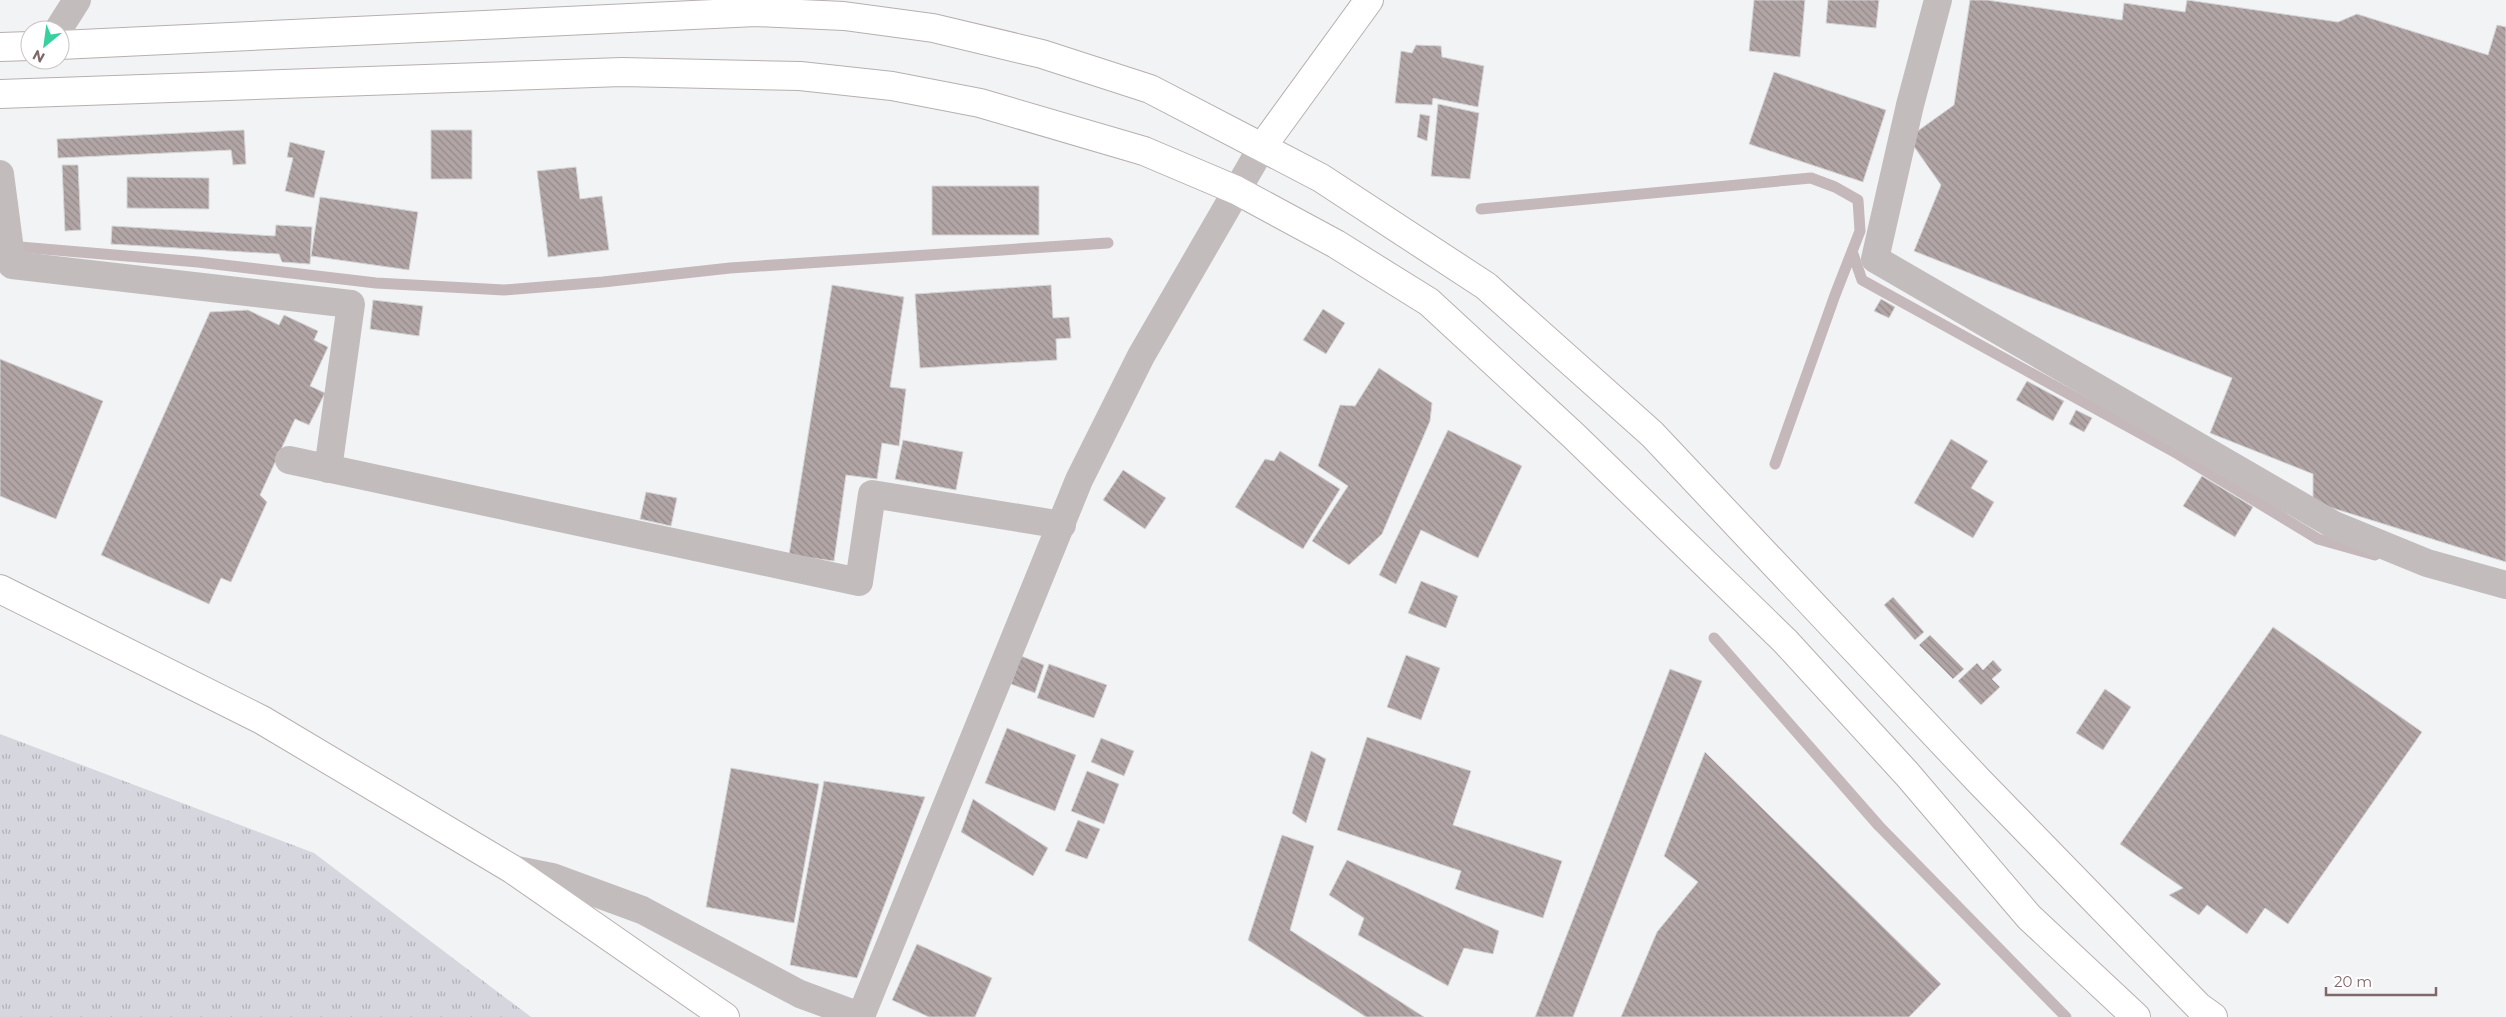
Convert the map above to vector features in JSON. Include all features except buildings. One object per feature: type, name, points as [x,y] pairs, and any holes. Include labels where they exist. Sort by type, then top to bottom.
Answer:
[{"type":"street","points":[[64,20],[77,0]]},
{"type":"street","points":[[512,870],[552,877],[642,910],[800,994],[862,1016],[1080,480],[1141,356],[1262,147],[1369,0]]},
{"type":"street","points":[[1938,0],[1910,105],[1875,259],[2334,525],[2427,563],[2506,585]]},
{"type":"street","points":[[70,45],[756,12],[844,16],[933,28],[1042,54],[1150,89],[1321,178],[1486,286],[1652,434],[1978,780],[2199,1007],[2213,1017]]},
{"type":"street","points":[[0,47],[20,46]]},
{"type":"street","points":[[0,94],[622,72],[800,76],[892,86],[980,103],[1144,151],[1236,190],[1336,244],[1429,302],[1574,436],[1785,641],[1908,774],[2029,917],[2136,1017]]},
{"type":"street","points":[[0,174],[12,265],[352,304],[328,469]]},
{"type":"street","points":[[288,460],[859,582],[872,494],[1062,525]]},
{"type":"street","points":[[0,589],[262,720],[512,870],[725,1017]]},
{"type":"green space","points":[[0,734],[314,853],[531,1017],[0,1017]]},
{"type":"waterway","points":[[1481,209],[1811,178],[1835,187],[1858,200],[1860,231],[1835,295],[1775,464]]},
{"type":"waterway","points":[[8,246],[198,262],[376,283],[504,290],[603,282],[730,268],[1108,243]]},
{"type":"waterway","points":[[1853,254],[1862,280],[2178,454],[2318,539],[2375,555]]},
{"type":"waterway","points":[[1714,638],[1879,826],[2066,1017]]}]
